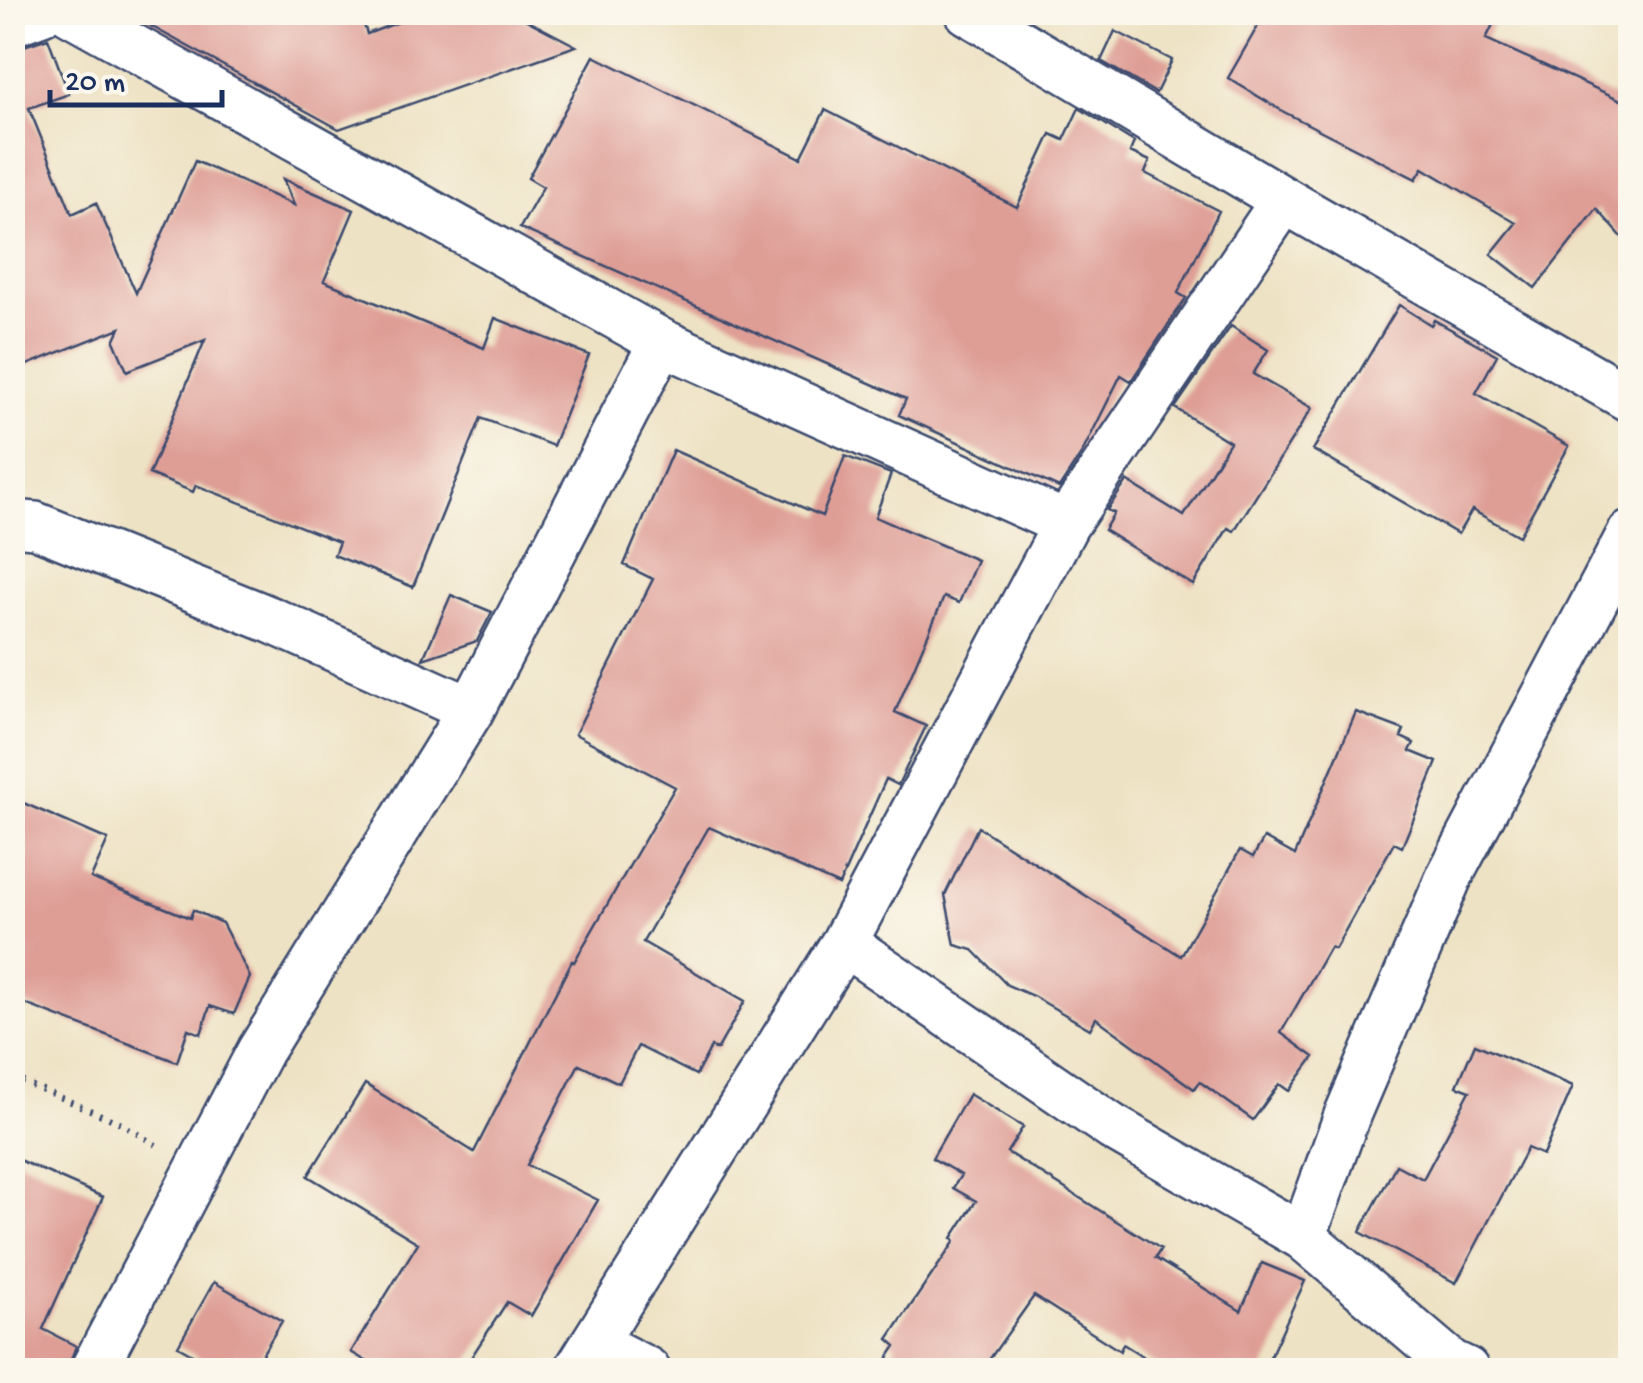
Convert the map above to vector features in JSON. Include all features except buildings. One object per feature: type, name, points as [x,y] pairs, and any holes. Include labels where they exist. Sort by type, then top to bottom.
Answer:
[{"type":"street","points":[[12,23],[42,12]]},
{"type":"street","points":[[70,12],[662,342],[1066,524]]},
{"type":"street","points":[[968,12],[1630,399]]},
{"type":"street","points":[[647,1370],[586,1357],[844,943],[1066,524],[1284,200]]},
{"type":"street","points":[[93,1370],[260,1052],[471,710],[662,342]]},
{"type":"street","points":[[12,523],[34,525],[252,612],[471,710]]},
{"type":"street","points":[[1303,1238],[1348,1113],[1449,877],[1630,534]]},
{"type":"street","points":[[844,943],[1112,1128],[1303,1238],[1454,1368]]},
{"type":"path","points":[[12,1077],[118,1122],[196,1170]]}]
